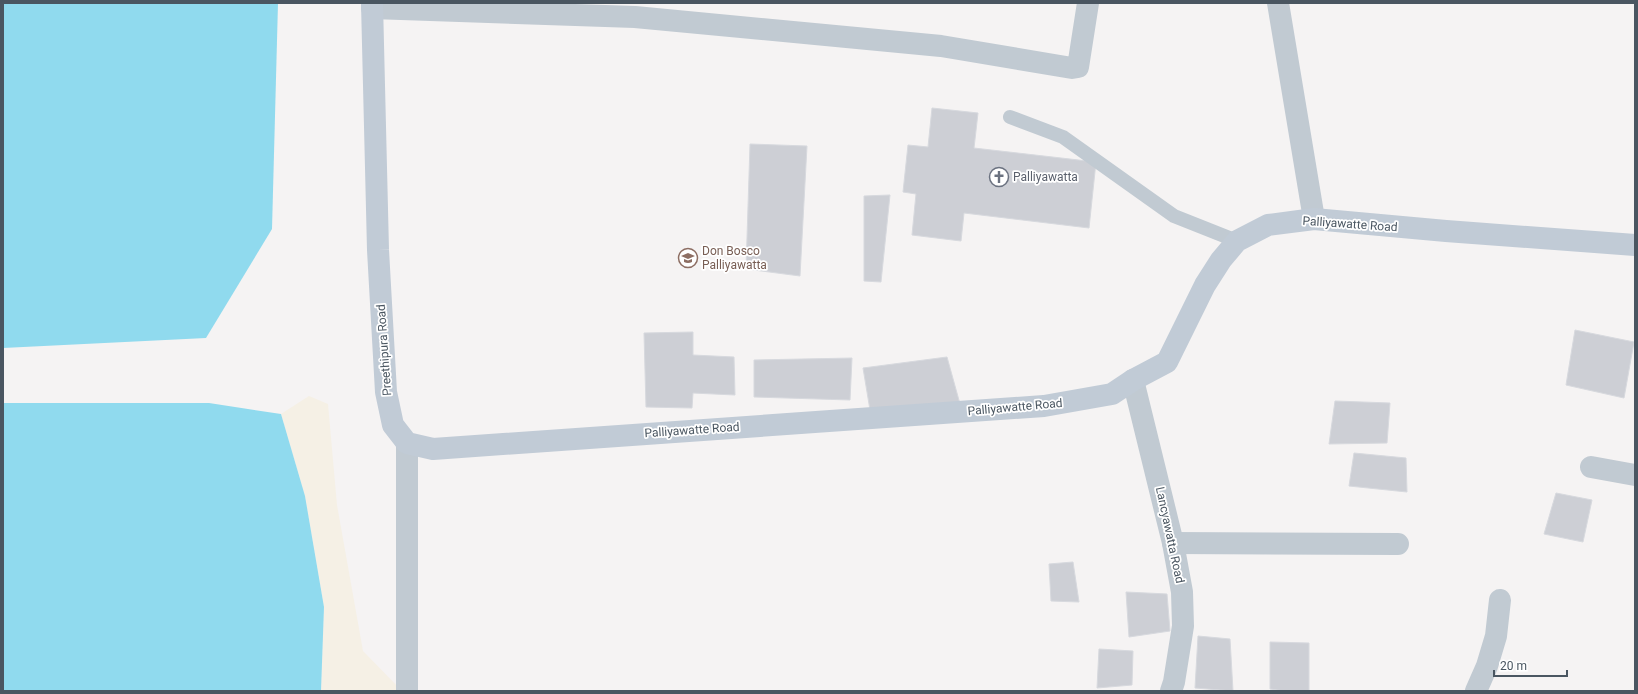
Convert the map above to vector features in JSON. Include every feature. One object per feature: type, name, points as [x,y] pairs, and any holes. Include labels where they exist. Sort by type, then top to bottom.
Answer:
[{"type":"street","points":[[372,6],[635,17],[941,46],[1072,68],[1078,67],[1088,3]]},
{"type":"street","points":[[1278,3],[1314,219]]},
{"type":"street","name":"Preethipura Road","points":[[372,6],[378,250],[386,392],[393,425],[407,443]]},
{"type":"street","name":"Palliyawatte Road","points":[[407,443],[433,449],[1044,406],[1112,394],[1133,380],[1167,362],[1205,284],[1221,260],[1237,241],[1268,225],[1314,219],[1446,231],[1635,245]]},
{"type":"street","name":"Lancyawatta Road","points":[[1133,380],[1173,543],[1182,592],[1183,626],[1174,682],[1171,691]]},
{"type":"street","points":[[407,443],[407,691]]},
{"type":"street","points":[[1591,467],[1635,476]]},
{"type":"street","points":[[1173,543],[1398,544]]},
{"type":"street","points":[[1476,691],[1487,666],[1494,643],[1500,600]]},
{"type":"lane","points":[[1010,117],[1063,137],[1174,216],[1237,241]]},
{"type":"sand","points":[[309,396],[328,404],[337,505],[363,651],[400,689],[400,691],[321,691],[324,607],[305,496],[281,414]]},
{"type":"water","points":[[3,3],[278,3],[272,229],[206,338],[3,348]]},
{"type":"water","points":[[3,403],[209,403],[281,414],[305,496],[324,607],[321,691],[3,691]]},
{"type":"building","name":"Palliyawatta","points":[[932,108],[978,113],[974,148],[1096,162],[1089,228],[964,213],[961,241],[912,235],[916,194],[903,192],[908,145],[928,147]]},
{"type":"building","points":[[750,144],[807,146],[800,276],[746,269]]},
{"type":"building","points":[[890,195],[881,282],[864,281],[864,196]]},
{"type":"building","points":[[1575,330],[1634,342],[1624,398],[1566,385]]},
{"type":"building","points":[[693,332],[693,355],[734,357],[735,395],[693,393],[692,408],[646,407],[644,333]]},
{"type":"building","points":[[947,357],[960,404],[870,410],[863,368]]},
{"type":"building","points":[[852,358],[850,400],[754,397],[754,360]]},
{"type":"building","points":[[1335,401],[1390,403],[1387,443],[1329,444]]},
{"type":"building","points":[[1354,453],[1406,458],[1407,492],[1349,486]]},
{"type":"building","points":[[1556,493],[1592,500],[1583,542],[1544,534]]},
{"type":"building","points":[[1073,562],[1079,602],[1051,601],[1049,564]]},
{"type":"building","points":[[1126,592],[1167,594],[1170,631],[1129,637]]},
{"type":"building","points":[[1198,636],[1230,639],[1233,691],[1195,688]]},
{"type":"building","points":[[1270,642],[1309,643],[1309,691],[1284,691],[1270,689]]},
{"type":"building","points":[[1099,649],[1133,651],[1132,685],[1097,688]]},
{"type":"place","name":"Palliyawatta","points":[[999,177]]},
{"type":"place","name":"Don Bosco Palliyawatta","points":[[688,258]]}]
